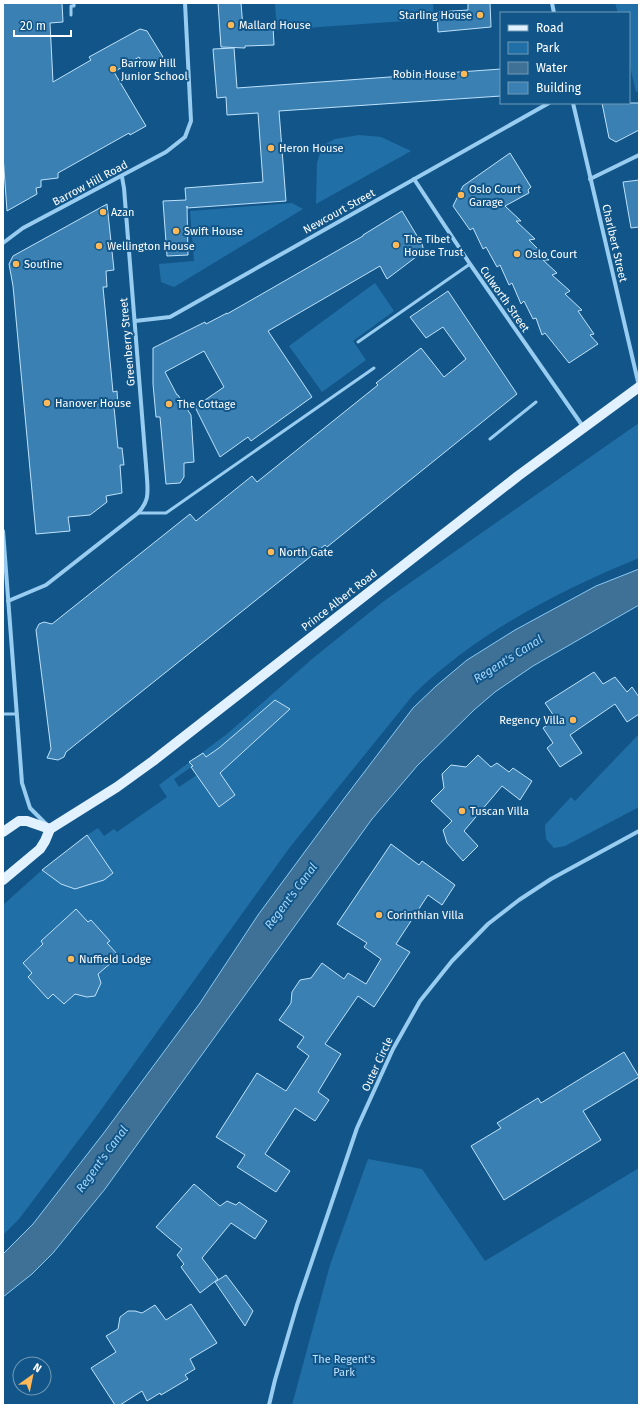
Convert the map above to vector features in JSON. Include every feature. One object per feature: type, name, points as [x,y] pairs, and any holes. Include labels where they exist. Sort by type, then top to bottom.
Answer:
[{"type":"main road","name":"Prince Albert Road","points":[[50,829],[117,788],[518,476],[639,387]]},
{"type":"main road","points":[[3,832],[19,822],[27,821],[50,829],[46,842],[40,849],[3,880]]},
{"type":"street","name":"Barrow Hill Road","points":[[3,243],[23,228],[122,177],[166,152],[185,137],[191,121],[185,3]]},
{"type":"street","name":"Newcourt Street","points":[[135,322],[170,317],[547,104]]},
{"type":"street","name":"Charlbert Street","points":[[573,104],[639,387]]},
{"type":"street","points":[[590,179],[639,155]]},
{"type":"street","name":"Greenberry Street","points":[[8,601],[46,585],[138,513],[145,505],[148,493],[122,177]]},
{"type":"street","name":"Culworth Street","points":[[414,179],[470,264],[584,428]]},
{"type":"street","points":[[3,531],[22,783],[30,808],[50,829]]},
{"type":"street","name":"Outer Circle","points":[[269,1405],[299,1297],[357,1128],[393,1049],[420,1001],[452,961],[488,924],[551,878],[639,831]]},
{"type":"lane","points":[[71,14],[71,6],[74,6],[74,3]]},
{"type":"lane","points":[[358,342],[470,264]]},
{"type":"lane","points":[[138,513],[166,513],[374,368]]},
{"type":"lane","points":[[490,439],[536,402]]},
{"type":"lane","points":[[3,714],[17,714]]},
{"type":"green space","points":[[275,3],[433,3],[434,19],[277,30]]},
{"type":"green space","points":[[615,3],[639,3],[639,91],[636,92],[630,66],[630,12],[618,12]]},
{"type":"green space","points":[[359,135],[381,137],[411,151],[316,204],[317,163],[322,146],[335,139]]},
{"type":"green space","points":[[292,203],[303,209],[174,287],[161,282],[159,264],[194,261],[190,211]]},
{"type":"green space","points":[[375,283],[394,311],[353,341],[366,360],[322,392],[289,346]]},
{"type":"green space","points":[[639,423],[639,558],[578,585],[519,616],[463,652],[413,695],[290,847],[93,1121],[19,1219],[3,1235],[3,905],[42,870],[61,884],[104,880],[112,873],[87,835],[98,828],[104,836],[114,829],[117,832],[167,797],[159,785],[227,734],[312,659],[384,601]],"holes":[[[275,700],[290,709],[238,756]],[[203,753],[214,765],[235,795],[219,806],[197,775],[179,787],[174,779],[193,766],[190,762]],[[76,909],[88,922],[91,920],[110,940],[107,943],[118,956],[96,976],[101,983],[95,995],[79,990],[64,1004],[53,994],[48,998],[28,977],[32,973],[23,962],[43,944],[41,941]]]},
{"type":"green space","points":[[639,734],[639,807],[565,846],[554,848],[546,839],[545,825],[571,797],[575,801]]},
{"type":"green space","name":"The Regent's Park","points":[[368,1159],[422,1169],[485,1261],[639,1168],[639,1405],[292,1405],[330,1265]]},
{"type":"water","name":"Regent's Canal","points":[[639,569],[639,605],[533,666],[495,692],[474,710],[417,766],[372,819],[105,1189],[53,1253],[32,1274],[3,1297],[3,1254],[33,1224],[103,1134],[200,1003],[258,915],[413,708],[467,660],[515,630],[596,586]]},
{"type":"building","points":[[3,3],[62,3],[63,22],[50,23],[53,82],[91,60],[89,57],[140,29],[147,31],[163,57],[145,68],[139,57],[114,72],[146,126],[130,135],[129,133],[58,173],[58,178],[41,180],[41,187],[36,188],[37,194],[7,211],[3,155]]},
{"type":"building","name":"Mallard House","points":[[218,3],[241,3],[243,28],[273,26],[274,45],[245,46],[245,48],[221,47]]},
{"type":"building","points":[[468,3],[490,3],[491,27],[438,32],[437,12],[468,10]]},
{"type":"building","name":"Robin House","points":[[234,48],[237,88],[500,69],[500,96],[279,111],[286,201],[187,208],[188,255],[167,256],[163,201],[186,200],[185,188],[263,182],[258,113],[227,115],[226,97],[217,98],[213,49]]},
{"type":"building","points":[[639,103],[639,130],[616,142],[609,138],[602,104]]},
{"type":"building","name":"Oslo Court","points":[[510,153],[531,187],[528,190],[529,193],[505,206],[521,221],[516,221],[535,239],[529,240],[549,260],[543,260],[557,273],[552,275],[570,291],[565,294],[582,310],[578,311],[594,334],[590,335],[598,344],[569,363],[545,333],[542,335],[536,318],[533,319],[524,301],[521,304],[512,283],[509,285],[500,265],[497,267],[486,247],[483,249],[473,228],[470,230],[453,206],[463,186]]},
{"type":"building","points":[[639,180],[639,227],[631,228],[623,182]]},
{"type":"building","name":"Hanover House","points":[[107,204],[114,270],[106,271],[107,287],[103,287],[113,392],[117,391],[118,407],[114,407],[118,448],[122,448],[124,465],[120,465],[122,493],[106,496],[107,502],[90,515],[68,517],[70,531],[36,534],[13,286],[9,264],[13,256]]},
{"type":"building","points":[[402,211],[422,244],[424,251],[387,279],[380,266],[268,331],[312,397],[251,441],[248,437],[220,457],[195,407],[224,387],[204,351],[165,372],[177,395],[191,415],[194,462],[184,463],[184,477],[180,483],[166,484],[160,417],[156,417],[153,384],[153,348],[205,322],[206,324],[227,314],[363,236]]},
{"type":"building","name":"North Gate","points":[[448,291],[517,394],[327,547],[325,545],[66,752],[64,757],[58,760],[47,758],[51,749],[36,630],[39,624],[44,622],[52,624],[190,514],[196,521],[252,476],[257,482],[378,385],[376,383],[421,348],[444,377],[466,359],[443,327],[426,338],[410,317]]},
{"type":"building","name":"Regency Villa","points":[[594,672],[603,684],[615,677],[627,692],[632,687],[639,697],[639,714],[627,722],[615,704],[570,735],[582,753],[560,767],[547,748],[553,743],[543,728],[556,719],[545,703]]},
{"type":"building","points":[[275,700],[290,709],[220,773],[235,795],[219,807],[189,762],[203,753],[206,757],[219,748]]},
{"type":"building","name":"Tuscan Villa","points":[[478,755],[491,767],[497,763],[509,772],[513,768],[532,781],[520,800],[502,786],[464,831],[478,846],[463,861],[447,843],[443,830],[452,821],[431,801],[444,788],[442,774],[451,765],[466,767]]},
{"type":"building","points":[[87,835],[113,873],[104,880],[75,889],[61,884],[42,870]]},
{"type":"building","points":[[391,844],[419,865],[422,861],[455,885],[442,905],[428,895],[396,944],[410,952],[374,1007],[358,996],[325,1044],[341,1054],[318,1092],[329,1100],[315,1121],[295,1108],[265,1154],[290,1171],[276,1192],[237,1167],[245,1155],[216,1137],[257,1073],[286,1091],[309,1056],[297,1047],[304,1037],[279,1020],[291,1003],[292,992],[300,980],[311,978],[322,963],[344,979],[348,973],[366,984],[381,959],[364,947],[367,943],[337,924]]},
{"type":"building","name":"Nuffield Lodge","points":[[76,909],[88,922],[91,920],[110,941],[107,943],[119,956],[98,974],[101,983],[95,996],[87,997],[75,994],[64,1004],[53,994],[48,999],[28,977],[32,973],[23,963],[43,944],[41,941]]},
{"type":"building","points":[[624,1052],[639,1077],[583,1111],[601,1140],[504,1200],[471,1146],[501,1128],[497,1123],[538,1098],[541,1103]]},
{"type":"building","points":[[194,1184],[220,1206],[227,1201],[236,1205],[239,1202],[267,1221],[255,1239],[231,1223],[202,1258],[218,1279],[200,1293],[181,1267],[184,1264],[177,1255],[182,1249],[156,1227]]},
{"type":"building","points":[[226,1275],[253,1311],[245,1326],[215,1282]]},
{"type":"building","points":[[191,1304],[217,1343],[190,1359],[195,1369],[185,1375],[188,1379],[161,1395],[160,1393],[147,1401],[142,1391],[120,1405],[115,1405],[91,1368],[116,1352],[106,1336],[118,1329],[120,1317],[128,1311],[142,1313],[155,1305],[166,1320]]},
{"type":"place","name":"Starling House","points":[[480,15]]},
{"type":"place","name":"Mallard House","points":[[231,25]]},
{"type":"place","name":"Barrow Hill Junior School","points":[[113,69]]},
{"type":"place","name":"Robin House","points":[[464,74]]},
{"type":"place","name":"Heron House","points":[[271,148]]},
{"type":"place","name":"Oslo Court Garage","points":[[461,195]]},
{"type":"place","name":"Azan","points":[[103,212]]},
{"type":"place","name":"Swift House","points":[[176,231]]},
{"type":"place","name":"The Tibet House Trust","points":[[396,245]]},
{"type":"place","name":"Wellington House","points":[[99,246]]},
{"type":"place","name":"Oslo Court","points":[[517,254]]},
{"type":"place","name":"Soutine","points":[[16,264]]},
{"type":"place","name":"Hanover House","points":[[47,403]]},
{"type":"place","name":"The Cottage","points":[[169,404]]},
{"type":"place","name":"North Gate","points":[[271,552]]},
{"type":"place","name":"Regency Villa","points":[[573,720]]},
{"type":"place","name":"Tuscan Villa","points":[[462,811]]},
{"type":"place","name":"Corinthian Villa","points":[[379,915]]},
{"type":"place","name":"Nuffield Lodge","points":[[71,959]]}]
